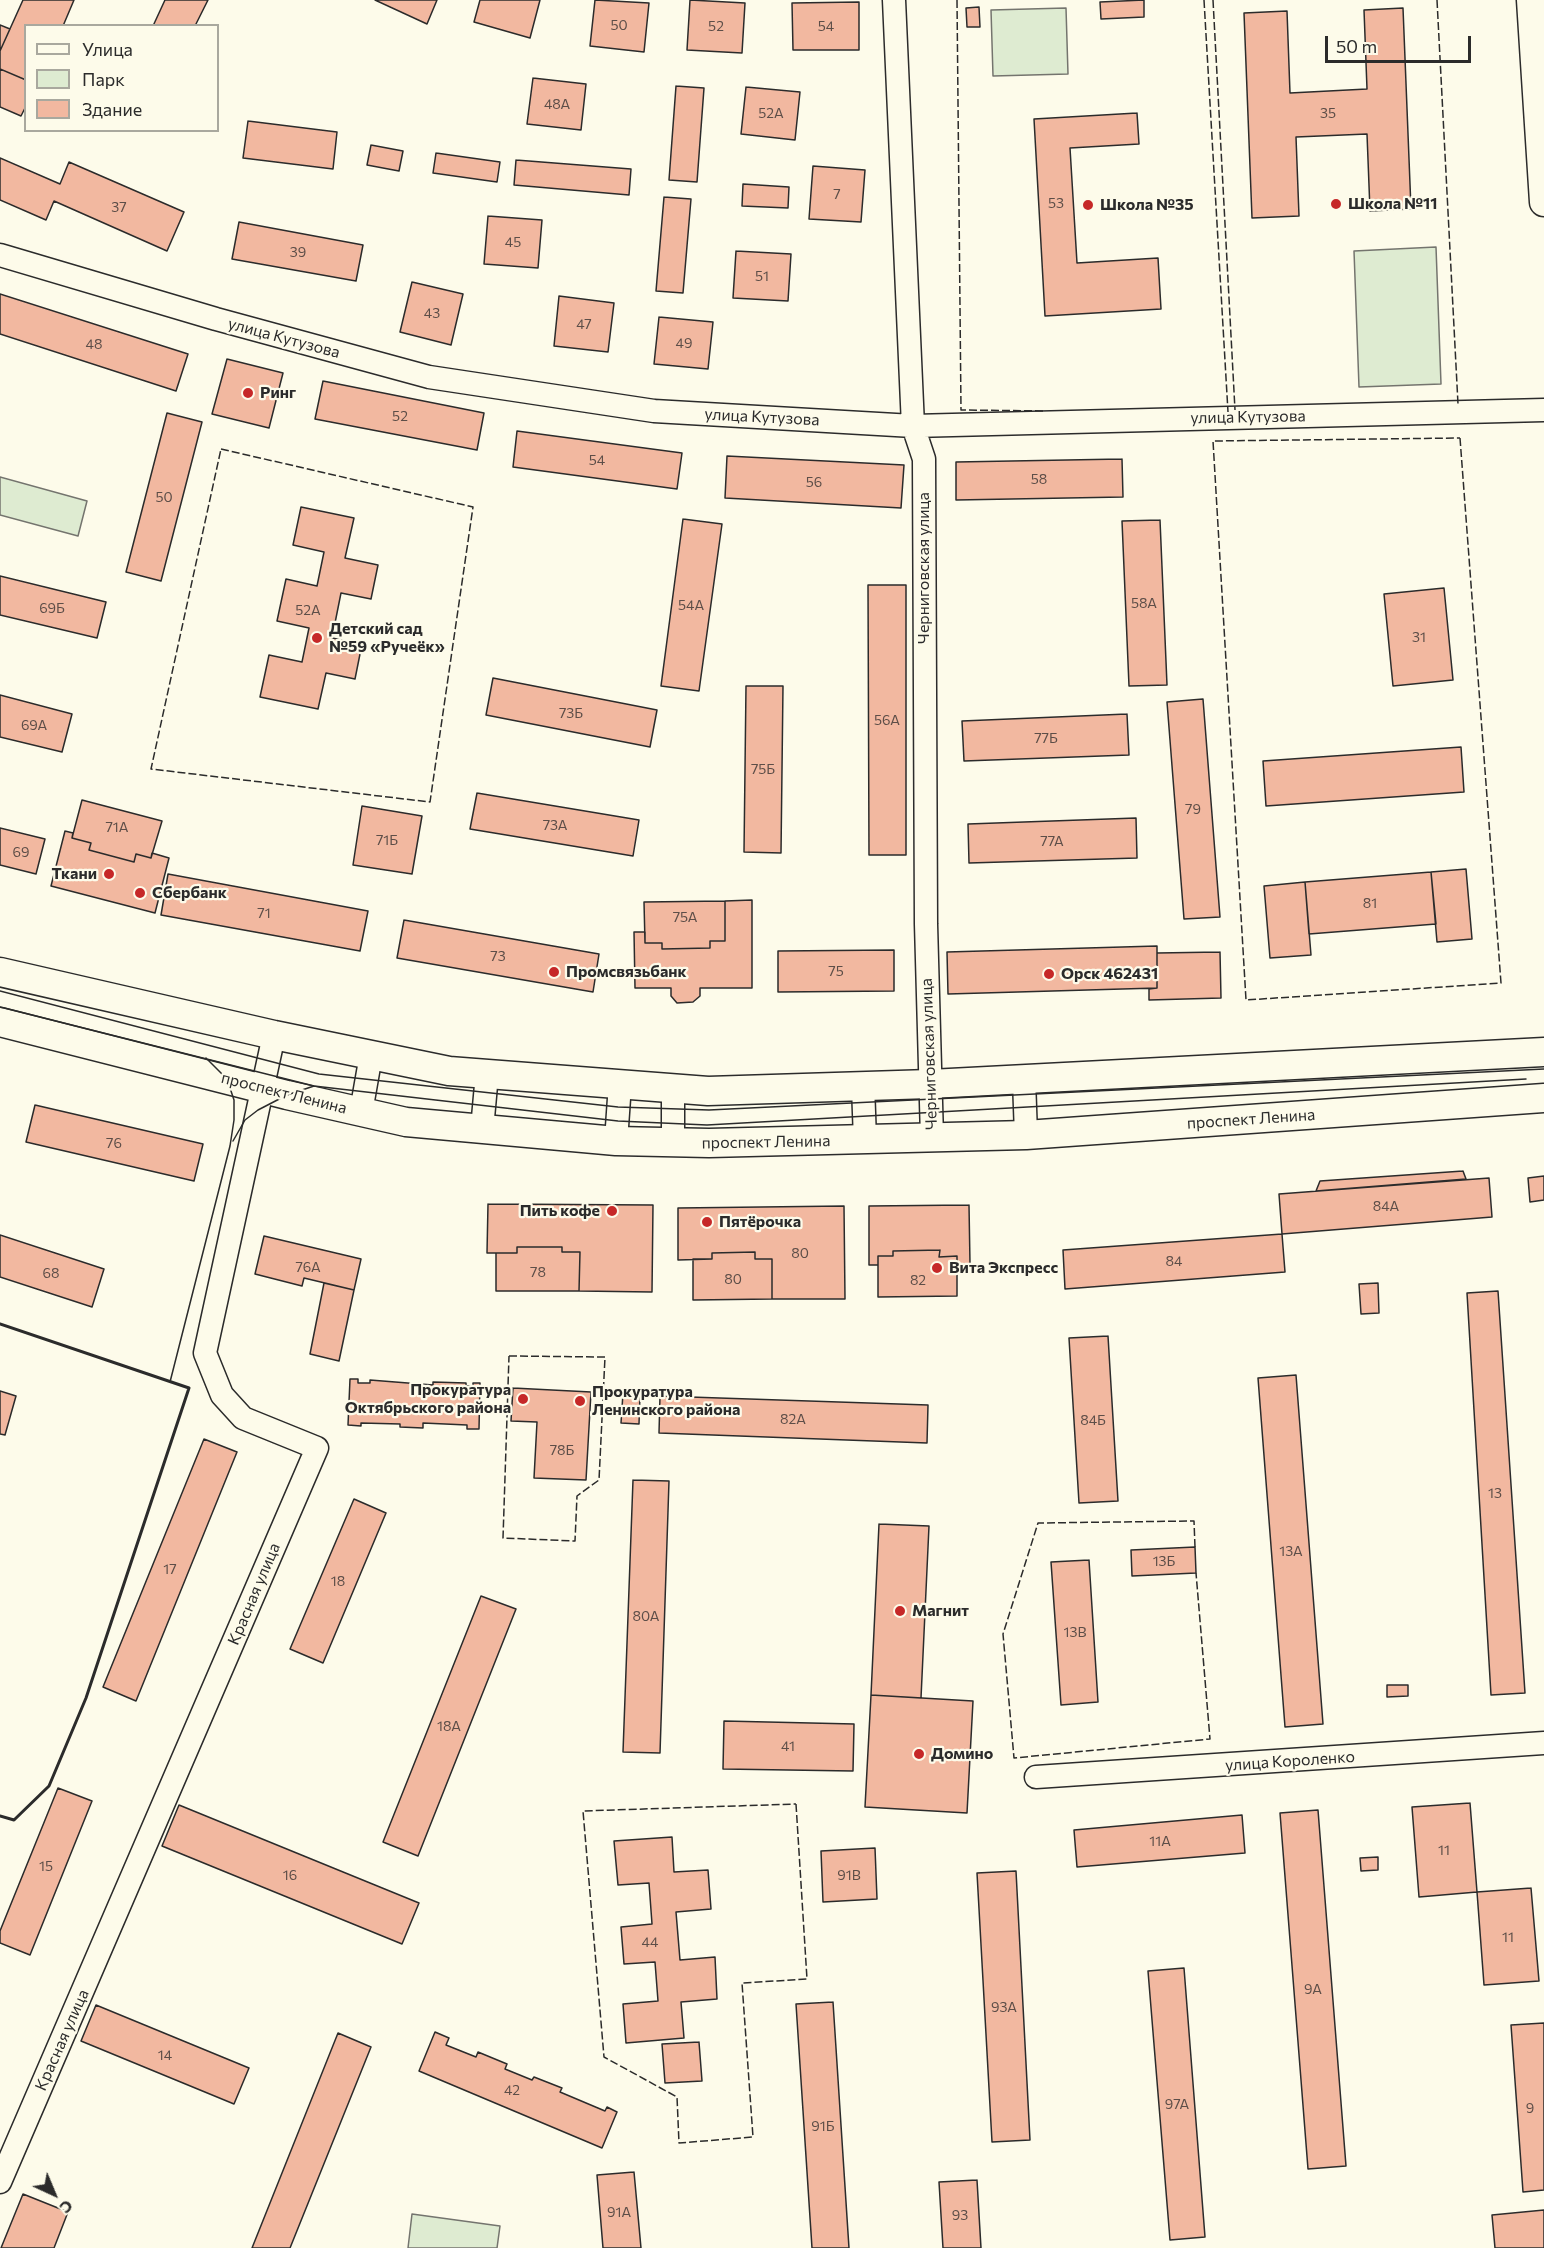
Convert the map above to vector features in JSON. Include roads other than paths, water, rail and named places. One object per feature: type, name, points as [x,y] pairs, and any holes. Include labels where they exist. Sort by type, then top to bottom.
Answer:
[{"type":"main road","points":[[1531,0],[1544,202]]},
{"type":"main road","points":[[0,972],[273,1035],[449,1071],[708,1091],[1024,1080],[1544,1052]]},
{"type":"main road","name":"проспект Ленина","points":[[0,1022],[263,1089],[406,1122],[616,1141],[672,1143],[1026,1135],[1544,1098]]},
{"type":"street","name":"Черниговская улица","points":[[894,0],[913,426],[924,459],[926,912],[932,1138]]},
{"type":"street","name":"улица Кутузова","points":[[0,255],[216,319],[440,379],[654,411],[913,426],[1544,410]]},
{"type":"street","name":"Красная улица","points":[[0,2182],[317,1448],[243,1418],[222,1395],[205,1353],[273,1035]]},
{"type":"street","points":[[361,1112],[371,1055]]},
{"type":"street","points":[[482,1129],[487,1074]]},
{"type":"street","points":[[1024,1080],[1026,1135]]},
{"type":"street","points":[[616,1141],[620,1084]]},
{"type":"street","points":[[863,1086],[865,1140]]},
{"type":"street","points":[[672,1143],[674,1088]]},
{"type":"street","name":"улица Короленко","points":[[1036,1777],[1544,1743]]},
{"type":"tram line","points":[[0,991],[319,1074],[618,1107],[709,1110],[1544,1069]]},
{"type":"tram line","points":[[0,1007],[314,1086],[618,1121],[707,1125],[1526,1079]]},
{"type":"tram line","points":[[170,1382],[230,1146],[234,1120],[234,1100],[227,1079],[206,1058]]},
{"type":"tram line","points":[[233,1141],[245,1120],[258,1110],[287,1095],[314,1086]]},
{"type":"place","name":"Школа №11","points":[[1336,204]]},
{"type":"place","name":"Школа №35","points":[[1088,205]]},
{"type":"place","name":"Ринг","points":[[248,393]]},
{"type":"place","name":"Детский сад №59 «Ручеёк»","points":[[317,638]]},
{"type":"place","name":"Ткани","points":[[109,874]]},
{"type":"place","name":"Сбербанк","points":[[140,893]]},
{"type":"place","name":"Промсвязьбанк","points":[[554,972]]},
{"type":"place","name":"Орск 462431","points":[[1049,974]]},
{"type":"place","name":"Пить кофе","points":[[612,1211]]},
{"type":"place","name":"Пятёрочка","points":[[707,1222]]},
{"type":"place","name":"Вита Экспресс","points":[[937,1268]]},
{"type":"place","name":"Прокуратура Октябрьского района","points":[[523,1399]]},
{"type":"place","name":"Прокуратура Ленинского района","points":[[580,1401]]},
{"type":"place","name":"Магнит","points":[[900,1611]]},
{"type":"place","name":"Домино","points":[[919,1754]]}]
